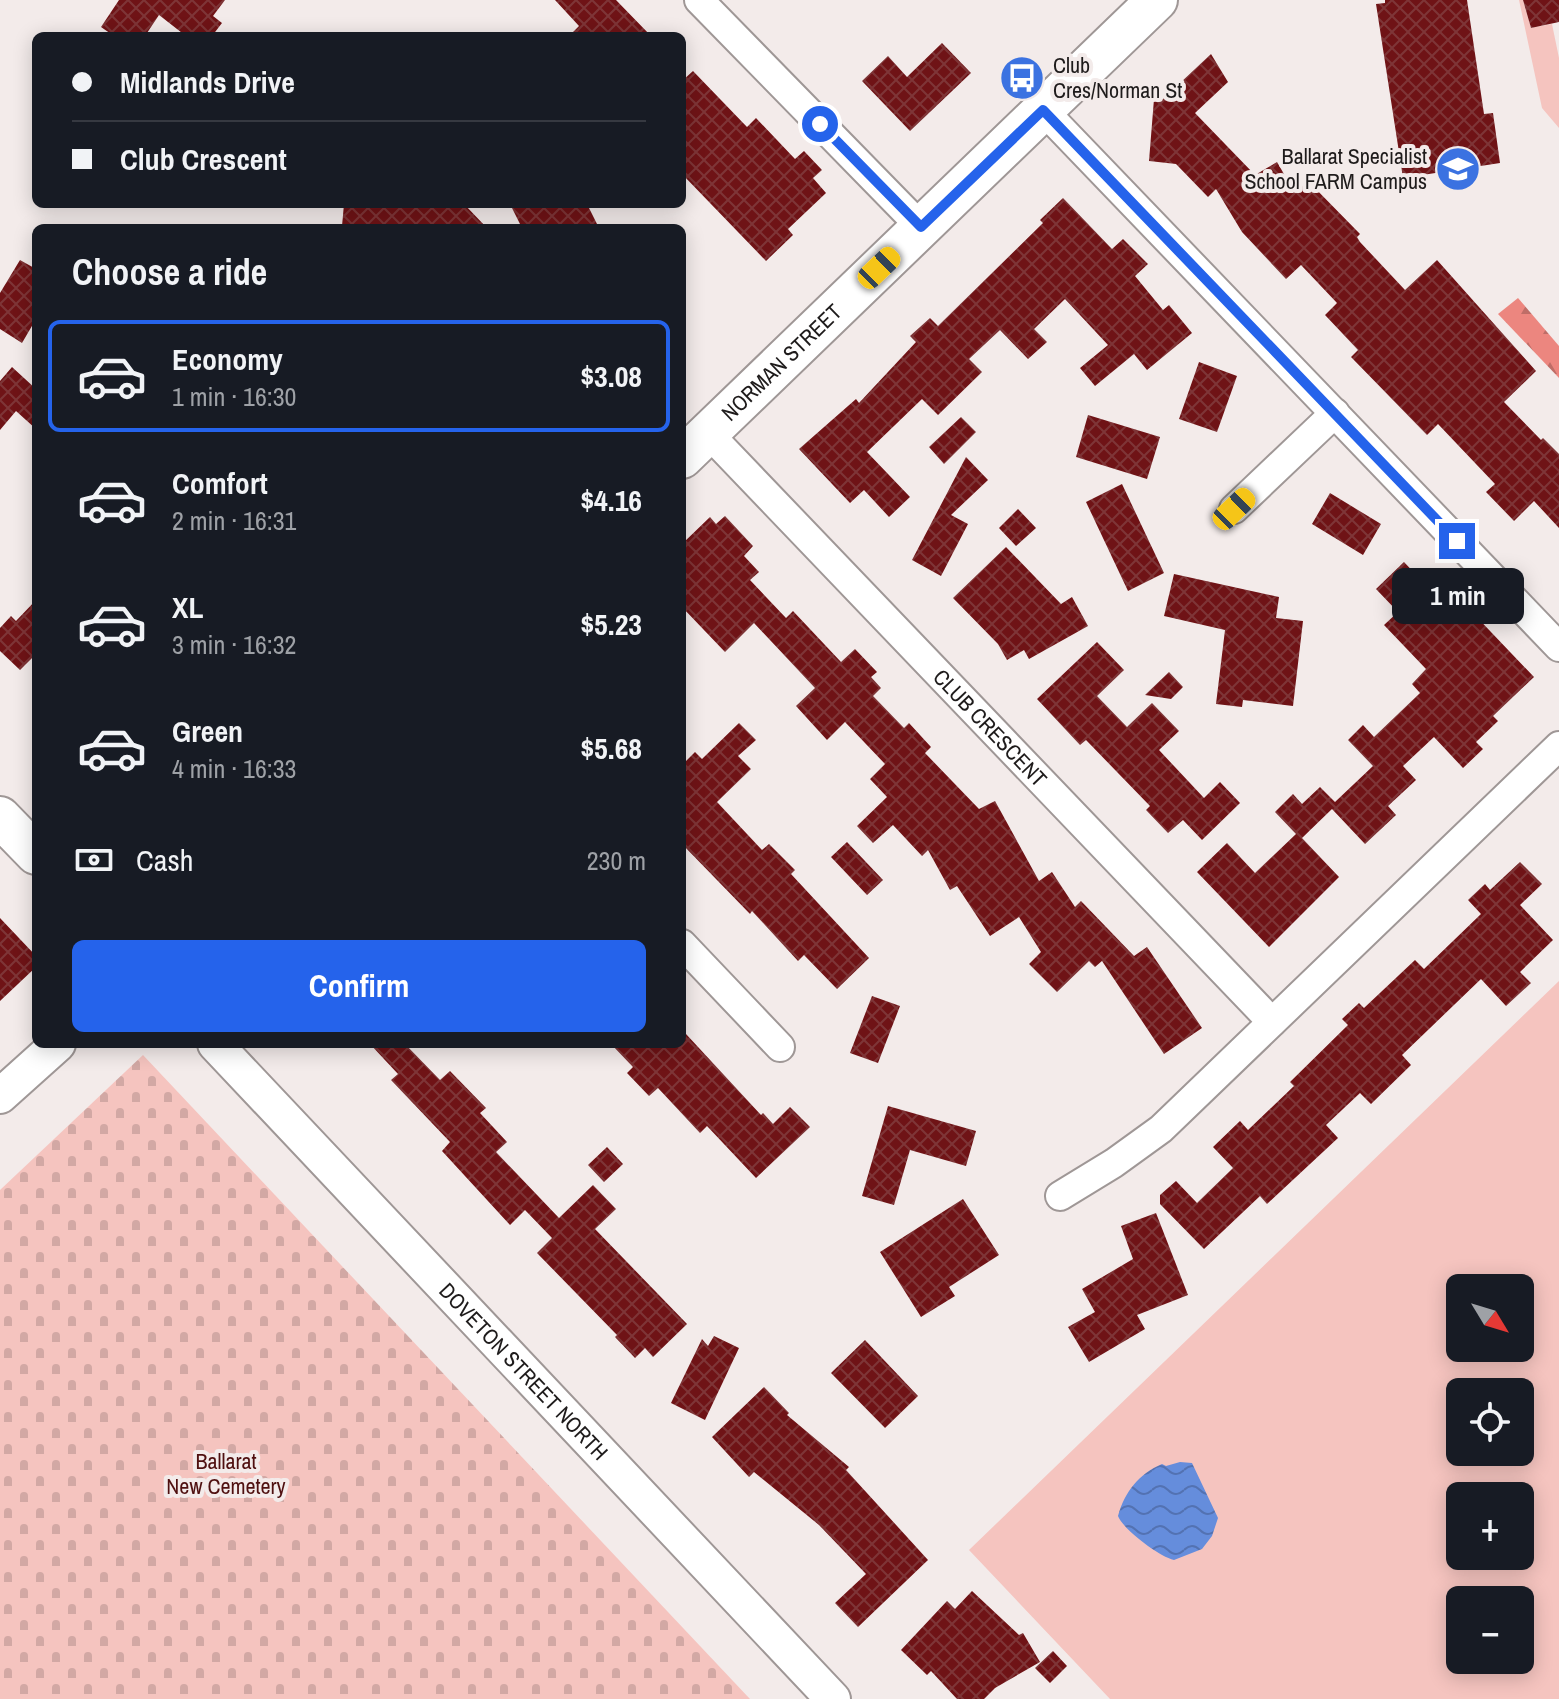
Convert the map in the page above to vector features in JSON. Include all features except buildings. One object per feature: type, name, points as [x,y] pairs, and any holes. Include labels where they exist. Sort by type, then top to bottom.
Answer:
[{"type":"main road","name":"NORMAN STREET","points":[[695,446],[1157,0]]},
{"type":"main road","points":[[0,817],[32,850]]},
{"type":"street","points":[[699,0],[921,227]]},
{"type":"street","points":[[1043,110],[1559,647]]},
{"type":"street","points":[[1234,509],[1335,413]]},
{"type":"street","name":"CLUB CRESCENT","points":[[695,446],[1272,1022]]},
{"type":"street","points":[[1060,1196],[1161,1129],[1559,746]]},
{"type":"street","points":[[686,948],[780,1047]]},
{"type":"street","points":[[0,1096],[54,1048]]},
{"type":"street","name":"DOVETON STREET NORTH","points":[[219,1048],[833,1699]]},
{"type":"green space","points":[[1519,0],[1523,0],[1531,28],[1552,24],[1559,58],[1559,128],[1542,108]]},
{"type":"green space","points":[[1518,298],[1559,346],[1559,378],[1498,314]]},
{"type":"green space","points":[[1559,981],[1559,1699],[1110,1699],[969,1550]]},
{"type":"green space","name":"Ballarat New Cemetery","points":[[143,1055],[750,1699],[0,1699],[0,1190]]},
{"type":"water","points":[[1192,1463],[1218,1518],[1212,1536],[1202,1549],[1174,1560],[1142,1541],[1118,1516],[1129,1491],[1140,1478],[1162,1464],[1166,1466]]},
{"type":"place","name":"Club Cres/Norman St","points":[[1022,78]]},
{"type":"place","name":"Ballarat Specialist School FARM Campus","points":[[1458,169]]},
{"type":"route","points":[[820,124],[921,227],[1043,110],[1457,541]]}]
